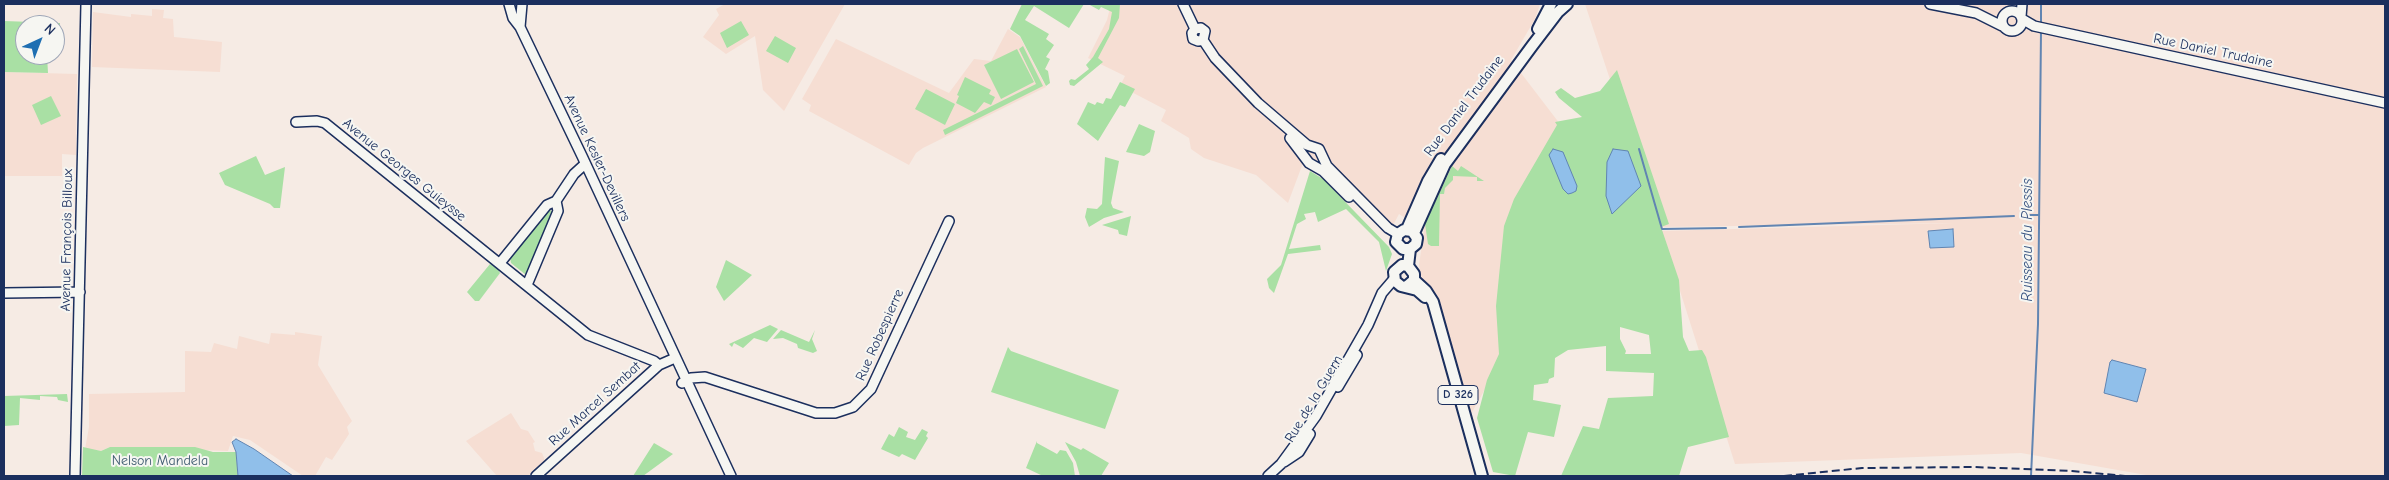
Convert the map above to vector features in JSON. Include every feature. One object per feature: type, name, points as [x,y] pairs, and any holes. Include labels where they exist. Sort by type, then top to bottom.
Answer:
[{"type":"main road","name":"Rue Daniel Trudaine","points":[[1405,239],[1435,168],[1535,34],[1551,4]]},
{"type":"main road","points":[[1405,266],[1405,239],[1445,164],[1532,46],[1558,12],[1567,4]]},
{"type":"main road","points":[[1405,266],[1413,270],[1403,282],[1394,272],[1405,266]]},
{"type":"main road","name":"D 326","points":[[1403,282],[1426,291],[1432,302],[1483,476]]},
{"type":"street","name":"Avenue François Billoux","points":[[76,476],[86,4]]},
{"type":"street","name":"Avenue Kesler-Devillers","points":[[510,4],[513,18],[520,27],[585,164],[674,358],[725,476]]},
{"type":"street","points":[[520,27],[522,4]]},
{"type":"street","points":[[1183,4],[1195,29],[1200,28],[1205,31],[1203,40],[1215,58],[1298,145],[1310,162],[1405,239]]},
{"type":"street","points":[[1930,4],[1976,13],[2009,31],[2020,28],[2022,4]]},
{"type":"street","points":[[1976,13],[2010,9],[2021,18]]},
{"type":"street","points":[[2002,26],[2002,20],[2010,9]]},
{"type":"street","name":"Rue Daniel Trudaine","points":[[2021,18],[2034,26],[2049,30],[2385,103]]},
{"type":"street","name":"Rue Daniel Trudaine","points":[[2020,28],[2034,26]]},
{"type":"street","points":[[1258,103],[1302,141],[1322,152],[1320,163],[1310,162]]},
{"type":"street","name":"Avenue Georges Guieysse","points":[[296,122],[317,121],[325,123],[588,335],[659,365]]},
{"type":"street","points":[[1310,162],[1308,152],[1314,148]]},
{"type":"street","points":[[1322,158],[1327,166],[1388,228],[1405,239]]},
{"type":"street","points":[[500,264],[547,205],[556,202],[574,174],[585,164]]},
{"type":"street","points":[[527,285],[558,211],[556,202]]},
{"type":"street","name":"Rue Robespierre","points":[[684,382],[705,377],[816,413],[835,413],[853,407],[871,389],[949,221]]},
{"type":"street","name":"Rue de la Guern","points":[[1268,476],[1281,464],[1316,416],[1368,325],[1382,293],[1403,282]]},
{"type":"street","points":[[4,293],[80,292]]},
{"type":"street","points":[[640,356],[646,363],[647,377]]},
{"type":"street","name":"Rue Marcel Sembat","points":[[536,476],[659,365],[674,358]]},
{"type":"street","name":"Avenue Kesler-Devillers","points":[[684,382],[731,476]]},
{"type":"shaded area","points":[[725,4],[845,4],[784,111],[763,90],[755,36],[726,54],[703,37],[719,15],[716,9]]},
{"type":"shaded area","points":[[1111,4],[1540,4],[1535,19],[1511,60],[1560,124],[1503,357],[1466,423],[1425,296],[1419,265],[1424,230],[1399,214],[1390,231],[1356,195],[1303,163],[1288,203],[1256,175],[1204,158],[1191,149],[1189,138],[1161,121],[1166,110],[1120,86],[1125,76],[1088,58],[1107,20]]},
{"type":"shaded area","points":[[1585,4],[2385,4],[2385,476],[2152,476],[2021,453],[1735,464],[1661,231],[1954,223],[1659,227]]},
{"type":"shaded area","points":[[152,9],[164,10],[163,18],[173,19],[174,37],[222,42],[220,72],[92,67],[93,12],[131,17],[131,14],[152,16]]},
{"type":"shaded area","points":[[1008,29],[1020,37],[1046,87],[923,148],[916,153],[909,165],[809,111],[811,105],[802,99],[836,39],[949,93],[974,59],[991,61]]},
{"type":"shaded area","points":[[4,72],[77,74],[76,155],[62,154],[62,176],[4,176]]},
{"type":"shaded area","points":[[295,332],[322,336],[318,365],[352,421],[347,427],[349,434],[332,460],[326,457],[315,476],[303,476],[250,440],[233,436],[228,451],[116,447],[110,447],[101,451],[85,449],[89,427],[89,394],[185,392],[185,351],[211,352],[214,343],[237,349],[239,336],[269,344],[271,333],[295,335]]},
{"type":"shaded area","points":[[511,413],[521,429],[528,431],[535,442],[533,443],[535,451],[542,453],[544,458],[544,461],[528,476],[497,476],[466,441]]},
{"type":"green space","points":[[1022,4],[1084,4],[1069,28],[1034,6],[1025,20],[1049,34],[1046,39],[1054,45],[1046,57],[1050,59],[1045,69],[1048,71],[1050,83],[1046,86],[1020,36],[1010,29]]},
{"type":"green space","points":[[1088,4],[1120,4],[1119,18],[1098,58],[1103,62],[1074,86],[1070,85],[1069,81],[1071,79],[1075,80],[1089,69],[1086,65],[1093,57],[1109,29],[1112,12],[1101,7],[1099,10]]},
{"type":"green space","points":[[4,21],[15,21],[15,65],[48,65],[48,73],[4,72]]},
{"type":"green space","points":[[741,21],[749,35],[727,48],[720,33]]},
{"type":"green space","points":[[775,36],[796,48],[788,63],[766,51]]},
{"type":"green space","points":[[1023,46],[1043,86],[945,135],[943,130],[1036,84],[1019,49]]},
{"type":"green space","points":[[1017,49],[1034,82],[1001,99],[984,65]]},
{"type":"green space","points":[[1617,70],[1669,224],[1661,227],[1679,280],[1683,337],[1689,351],[1702,350],[1706,357],[1729,437],[1688,447],[1679,476],[1561,476],[1583,426],[1599,429],[1608,398],[1653,396],[1654,373],[1606,371],[1606,346],[1568,350],[1555,358],[1554,377],[1549,379],[1548,383],[1534,385],[1533,400],[1561,405],[1554,437],[1528,432],[1515,476],[1493,472],[1477,418],[1487,380],[1499,354],[1496,306],[1504,226],[1514,199],[1557,125],[1555,122],[1582,117],[1559,98],[1555,92],[1561,88],[1575,98],[1600,91]],"holes":[[[1620,327],[1649,335],[1651,354],[1625,354],[1626,351],[1620,339]]]},
{"type":"green space","points":[[965,77],[991,90],[989,94],[995,97],[991,105],[984,102],[975,113],[956,103],[959,96],[957,95]]},
{"type":"green space","points":[[1120,82],[1135,89],[1125,107],[1120,105],[1098,141],[1077,124],[1088,102],[1095,105],[1097,102],[1103,104],[1106,98],[1111,99]]},
{"type":"green space","points":[[926,89],[955,104],[945,125],[915,109]]},
{"type":"green space","points":[[51,96],[61,116],[41,125],[32,105]]},
{"type":"green space","points":[[1139,124],[1155,131],[1150,152],[1144,156],[1126,152]]},
{"type":"green space","points":[[256,156],[265,175],[285,167],[280,208],[274,208],[270,204],[225,185],[219,173]]},
{"type":"green space","points":[[1105,157],[1119,161],[1111,203],[1113,208],[1124,212],[1104,218],[1089,227],[1085,217],[1087,208],[1097,209],[1102,204]]},
{"type":"green space","points":[[1452,166],[1458,171],[1461,166],[1484,181],[1477,181],[1477,177],[1453,176],[1453,180],[1445,188],[1444,194],[1440,194],[1439,246],[1431,246],[1428,244],[1425,224]]},
{"type":"green space","points":[[1310,171],[1323,179],[1389,247],[1392,254],[1386,271],[1379,242],[1346,209],[1318,222],[1315,212],[1304,214],[1306,219],[1297,224],[1289,249],[1320,245],[1321,250],[1288,254],[1274,293],[1269,288],[1267,279],[1281,265]]},
{"type":"green space","points":[[550,210],[554,213],[526,275],[511,263],[510,258]]},
{"type":"green space","points":[[1131,216],[1127,236],[1119,234],[1118,230],[1102,225]]},
{"type":"green space","points":[[726,260],[752,275],[724,301],[716,287]]},
{"type":"green space","points":[[490,264],[497,268],[500,273],[479,301],[475,301],[467,292]]},
{"type":"green space","points":[[770,325],[778,329],[767,342],[754,338],[743,348],[734,343],[732,347],[729,344]]},
{"type":"green space","points":[[781,330],[809,342],[815,330],[812,339],[817,351],[813,353],[798,348],[797,344],[783,338],[773,339]]},
{"type":"green space","points":[[1008,347],[1011,351],[1119,390],[1105,429],[991,392]]},
{"type":"green space","points":[[67,394],[68,402],[58,400],[57,397],[40,396],[40,400],[20,398],[19,425],[4,426],[4,396]]},
{"type":"green space","points":[[899,427],[908,432],[906,437],[915,440],[922,429],[928,432],[926,436],[928,438],[915,460],[902,454],[899,457],[881,449],[889,434],[894,437]]},
{"type":"green space","points":[[1037,441],[1037,443],[1057,454],[1060,450],[1066,451],[1073,463],[1075,476],[1043,476],[1026,468]]},
{"type":"green space","points":[[1065,442],[1081,450],[1083,448],[1109,463],[1101,476],[1080,476],[1076,462]]},
{"type":"green space","points":[[654,443],[673,454],[643,476],[633,476]]},
{"type":"green space","name":"Nelson Mandela","points":[[83,447],[101,451],[110,447],[195,447],[213,452],[236,452],[238,476],[82,476]]},
{"type":"water","points":[[1553,149],[1563,152],[1577,186],[1576,191],[1572,193],[1568,194],[1563,189],[1549,155]]},
{"type":"water","points":[[1613,149],[1628,151],[1641,186],[1612,214],[1606,196],[1607,162]]},
{"type":"water","points":[[1953,229],[1954,247],[1930,248],[1928,231]]},
{"type":"water","points":[[2112,360],[2146,369],[2137,402],[2104,393]]},
{"type":"water","points":[[236,439],[293,476],[238,476],[236,452],[232,442]]},
{"type":"waterway","name":"Ruisseau du Plessis","points":[[2041,4],[2041,24]]},
{"type":"waterway","name":"Ruisseau du Plessis","points":[[2031,476],[2038,324],[2041,31]]},
{"type":"waterway","points":[[1639,149],[1662,229],[1726,228]]},
{"type":"waterway","points":[[2026,215],[2039,215]]},
{"type":"waterway","points":[[1739,227],[2014,216]]},
{"type":"railway","points":[[1784,476],[1862,468],[1974,467],[2072,471],[2125,476]]}]
